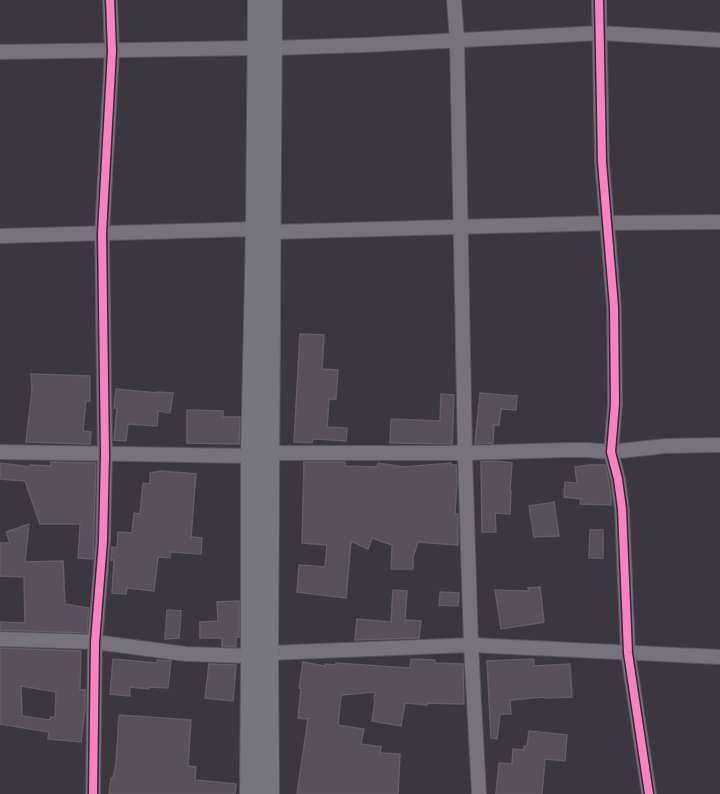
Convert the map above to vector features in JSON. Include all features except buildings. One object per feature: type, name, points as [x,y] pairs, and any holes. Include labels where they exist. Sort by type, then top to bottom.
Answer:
[{"type":"street","points":[[93,794],[95,642],[103,542],[105,454],[102,233],[112,51],[110,0]]},
{"type":"street","points":[[258,0],[265,48]]},
{"type":"street","points":[[269,794],[260,655],[260,454],[265,48],[272,0]]},
{"type":"street","points":[[454,0],[457,40],[471,645],[479,794]]},
{"type":"street","points":[[599,0],[602,162],[614,307],[615,404],[611,452],[622,509],[628,653],[649,794]]},
{"type":"street","points":[[0,52],[365,45],[600,33],[720,40]]},
{"type":"street","points":[[0,236],[720,222]]},
{"type":"street","points":[[0,452],[260,454],[588,450],[611,452],[665,446],[720,445]]},
{"type":"street","points":[[0,639],[95,642],[186,654],[260,655],[471,645],[720,657]]},
{"type":"street","points":[[250,794],[260,655]]},
{"type":"cycle path","points":[[93,794],[95,642],[103,541],[105,455],[102,233],[112,51],[110,0]]},
{"type":"cycle path","points":[[599,0],[602,162],[614,307],[615,404],[611,452],[622,509],[628,653],[649,794]]}]
